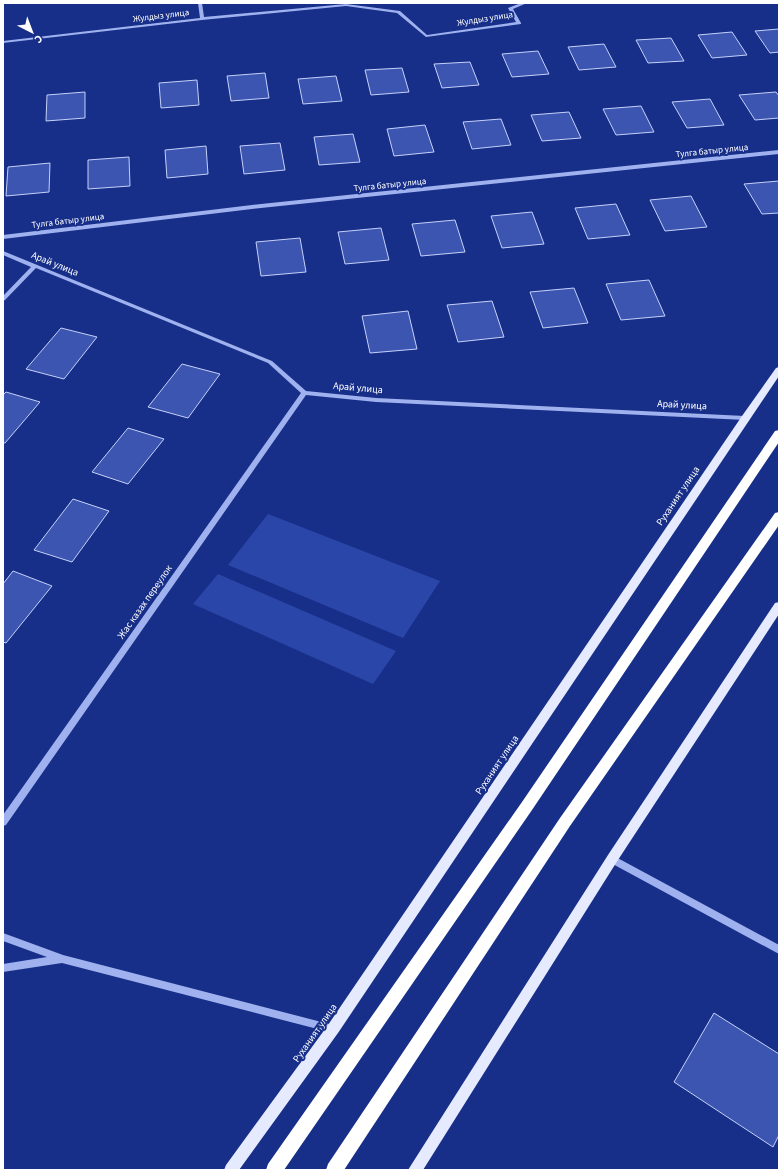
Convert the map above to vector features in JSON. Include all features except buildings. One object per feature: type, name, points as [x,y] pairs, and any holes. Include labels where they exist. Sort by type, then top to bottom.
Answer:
[{"type":"highway","points":[[274,1170],[527,806],[779,434]]},
{"type":"highway","points":[[334,1170],[565,822],[779,516]]},
{"type":"main road","name":"Руханият улица","points":[[231,1170],[333,1029],[745,418],[779,370]]},
{"type":"main road","points":[[415,1170],[612,859],[779,606]]},
{"type":"street","points":[[200,3],[202,19]]},
{"type":"street","points":[[506,3],[510,8]]},
{"type":"street","name":"Жулдыз улица","points":[[3,42],[346,4],[398,12],[426,36],[519,23],[510,8],[525,3]]},
{"type":"street","name":"Тулга батыр улица","points":[[3,237],[261,206],[779,152]]},
{"type":"street","name":"Арай улица","points":[[3,253],[270,362],[304,393],[376,400],[745,418]]},
{"type":"street","points":[[3,299],[35,266]]},
{"type":"street","name":"Жас казах переулок","points":[[3,822],[304,393]]},
{"type":"street","points":[[612,859],[779,950]]},
{"type":"street","points":[[3,937],[63,959],[333,1029]]},
{"type":"street","points":[[3,968],[63,959]]},
{"type":"shaded area","points":[[268,514],[440,581],[403,638],[228,565]]},
{"type":"shaded area","points":[[218,574],[396,651],[373,684],[193,604]]}]
